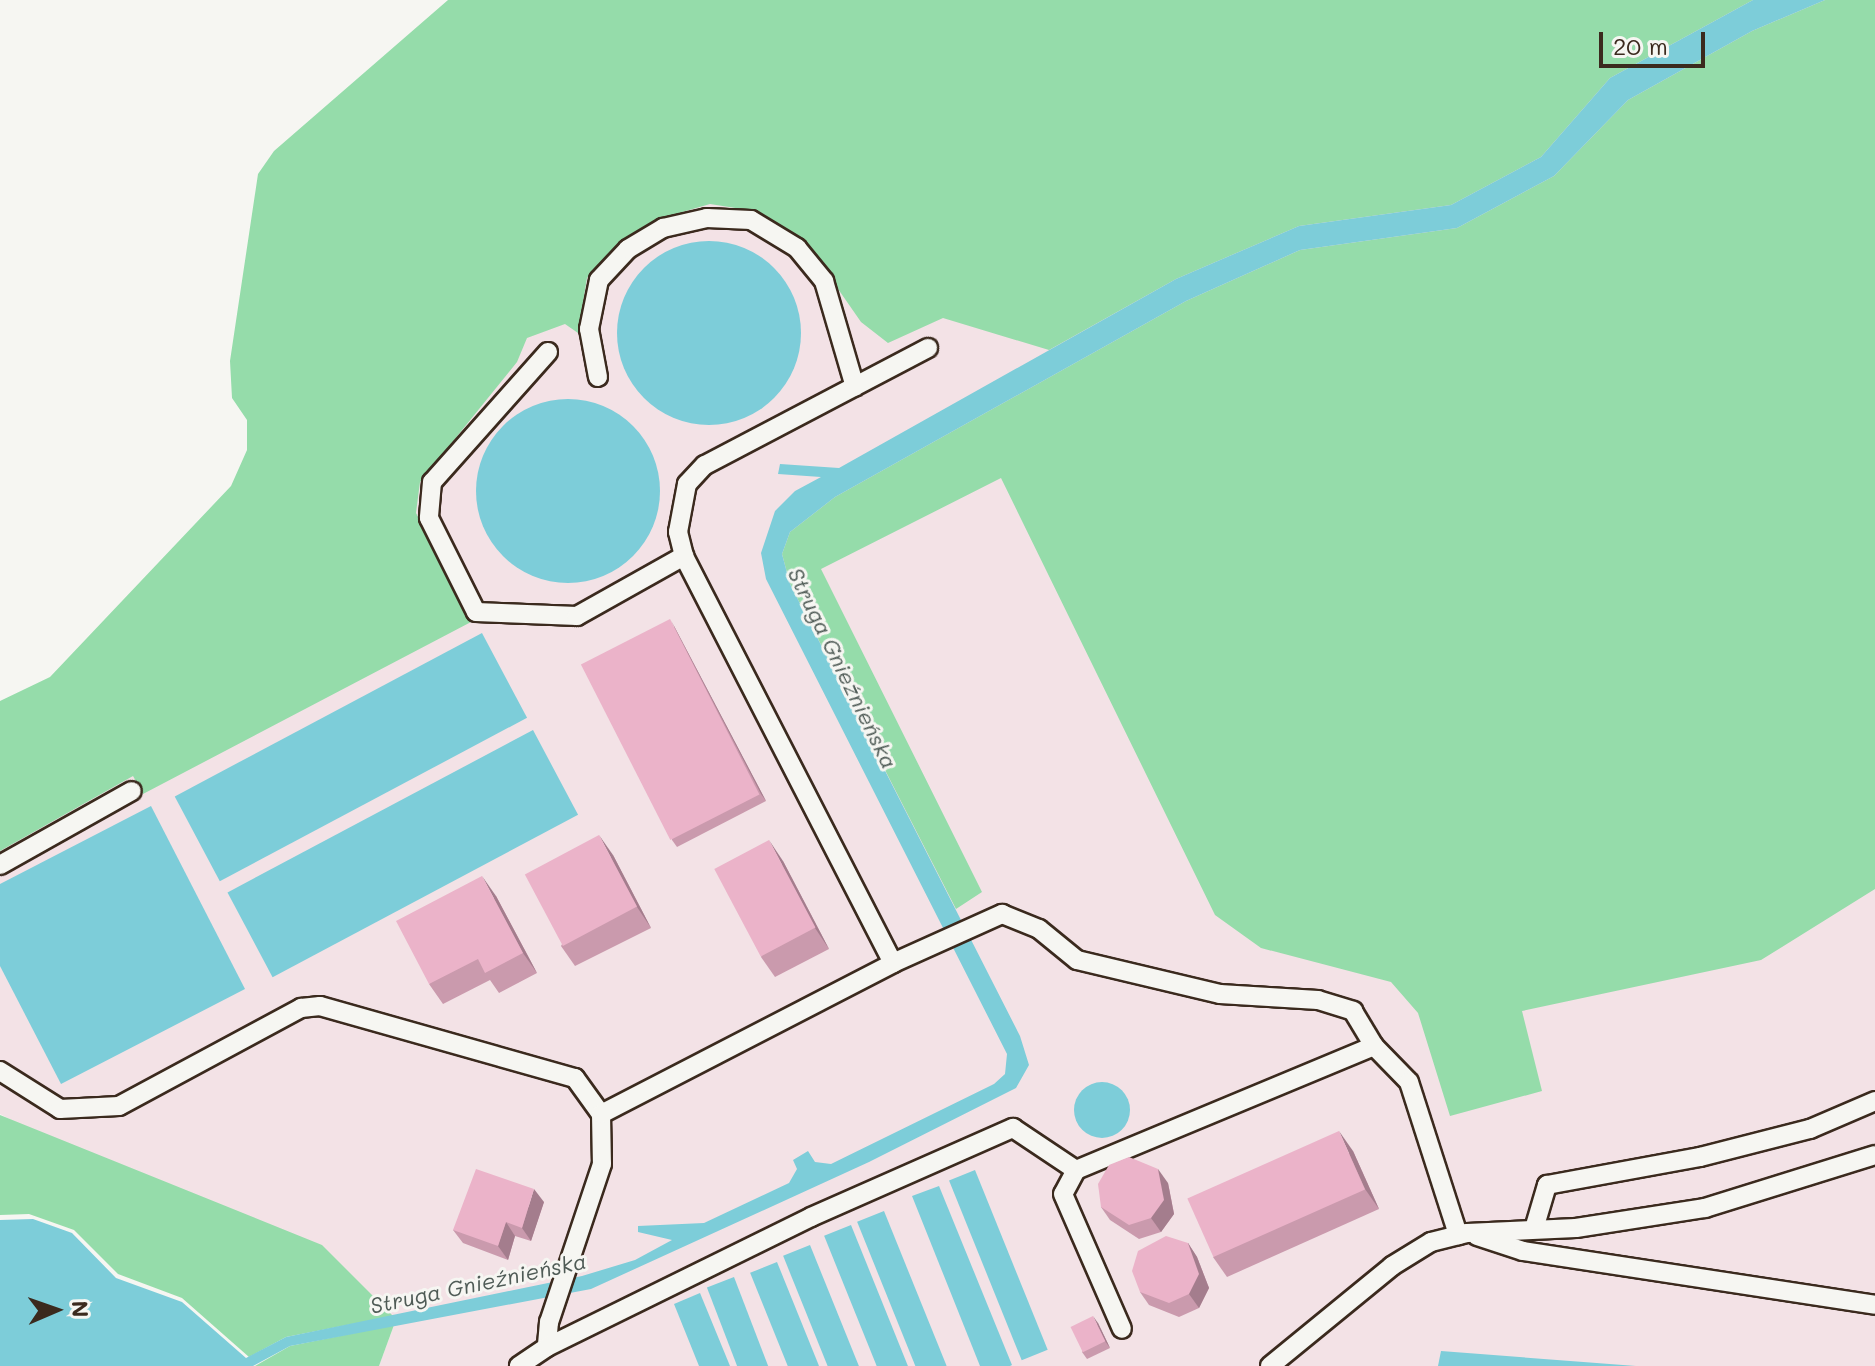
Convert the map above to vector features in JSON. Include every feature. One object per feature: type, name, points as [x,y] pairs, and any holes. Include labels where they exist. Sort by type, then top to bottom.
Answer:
[{"type":"lane","points":[[598,377],[589,329],[599,280],[628,249],[663,228],[707,218],[751,220],[797,248],[824,281],[855,387]]},
{"type":"lane","points":[[893,963],[684,556],[680,508],[687,484],[696,474],[928,348]]},
{"type":"lane","points":[[548,352],[432,482],[429,518],[476,612],[577,616],[684,556]]},
{"type":"lane","points":[[0,865],[132,791]]},
{"type":"lane","points":[[601,1114],[893,963],[985,918],[1002,914],[1039,929],[1077,960],[1220,994],[1318,1000],[1353,1011],[1374,1046],[1409,1082],[1462,1234]]},
{"type":"lane","points":[[0,1071],[60,1109],[119,1106],[301,1008],[320,1006],[575,1078],[601,1114],[602,1164],[549,1322],[547,1347]]},
{"type":"lane","points":[[1122,1329],[1063,1194],[1076,1170],[1374,1046]]},
{"type":"lane","points":[[1534,1229],[1547,1185],[1700,1157],[1810,1129],[1875,1101]]},
{"type":"lane","points":[[519,1366],[547,1347],[811,1217],[1013,1128],[1076,1170]]},
{"type":"lane","points":[[1270,1366],[1392,1266],[1431,1242],[1462,1234],[1576,1228],[1705,1208],[1875,1155]]},
{"type":"lane","points":[[1462,1234],[1523,1251],[1875,1305]]},
{"type":"shaded area","points":[[1316,0],[1875,0],[1875,1366],[379,1366],[396,1320],[0,1114],[0,753],[265,465],[292,172]]},
{"type":"green space","points":[[448,0],[1753,0],[1610,78],[1541,157],[1451,205],[1299,226],[1176,279],[1049,350],[943,318],[888,343],[861,322],[804,240],[748,210],[710,204],[658,219],[626,238],[587,278],[578,333],[565,324],[527,338],[517,362],[420,482],[416,513],[471,622],[143,794],[133,776],[0,851],[0,701],[50,677],[231,486],[247,450],[247,420],[232,398],[230,361],[258,174],[274,151]]},
{"type":"green space","points":[[1825,0],[1875,0],[1875,889],[1761,960],[1522,1011],[1542,1091],[1450,1116],[1418,1013],[1391,982],[1261,948],[1215,915],[1001,478],[821,569],[982,892],[956,909],[790,584],[782,554],[790,532],[835,497],[1186,301],[1300,250],[1457,228],[1554,176],[1628,100],[1752,31]]},
{"type":"green space","points":[[0,1115],[322,1245],[393,1316],[286,1337],[249,1357],[182,1298],[118,1274],[74,1230],[29,1214],[0,1215]]},
{"type":"green space","points":[[394,1325],[379,1366],[255,1366],[290,1346]]},
{"type":"water","points":[[1753,0],[1825,0],[1752,31],[1628,100],[1554,176],[1457,228],[1300,250],[1186,301],[835,497],[790,532],[782,554],[790,584],[1020,1036],[1029,1065],[1016,1088],[869,1162],[591,1289],[290,1346],[253,1366],[0,1366],[0,1220],[33,1219],[72,1233],[116,1278],[182,1302],[246,1358],[286,1337],[582,1276],[635,1260],[672,1240],[638,1232],[638,1226],[704,1223],[789,1183],[797,1169],[793,1160],[808,1151],[815,1162],[831,1164],[994,1084],[1005,1074],[1007,1054],[766,579],[761,553],[775,511],[795,491],[821,477],[778,474],[780,464],[839,468],[1176,279],[1299,226],[1451,205],[1541,157],[1610,78]]},
{"type":"water","points":[[709,241],[744,248],[774,268],[794,298],[801,333],[794,368],[774,398],[744,418],[709,425],[674,418],[644,398],[624,368],[617,333],[624,298],[644,268],[674,248]]},
{"type":"water","points":[[568,399],[603,406],[633,426],[653,456],[660,491],[653,526],[633,556],[603,576],[568,583],[533,576],[503,556],[483,526],[476,491],[483,456],[503,426],[533,406]]},
{"type":"water","points":[[482,633],[527,718],[220,881],[175,796]]},
{"type":"water","points":[[533,730],[578,815],[273,977],[228,892]]},
{"type":"water","points":[[151,806],[245,989],[61,1084],[0,966],[0,884]]},
{"type":"water","points":[[1102,1082],[1121,1091],[1130,1110],[1121,1129],[1102,1138],[1083,1129],[1074,1110],[1083,1091]]},
{"type":"water","points":[[975,1170],[1048,1350],[1022,1360],[949,1180]]},
{"type":"water","points":[[939,1186],[1010,1366],[980,1366],[912,1196]]},
{"type":"water","points":[[884,1211],[947,1366],[915,1366],[857,1222]]},
{"type":"water","points":[[851,1225],[908,1366],[877,1366],[824,1236]]},
{"type":"water","points":[[810,1245],[859,1366],[828,1366],[783,1256]]},
{"type":"water","points":[[777,1262],[819,1366],[788,1366],[750,1273]]},
{"type":"water","points":[[734,1277],[768,1366],[737,1366],[707,1287]]},
{"type":"water","points":[[700,1293],[730,1366],[699,1366],[674,1304]]},
{"type":"water","points":[[1441,1351],[1636,1366],[1438,1366]]},
{"type":"building","points":[[670,619],[759,795],[670,840],[581,664]]},
{"type":"building","points":[[599,835],[637,907],[563,946],[525,874]]},
{"type":"building","points":[[769,840],[815,927],[761,957],[714,869]]},
{"type":"building","points":[[482,876],[523,953],[485,973],[478,959],[429,984],[396,921]]},
{"type":"building","points":[[1339,1131],[1365,1189],[1213,1257],[1187,1199]]},
{"type":"building","points":[[1129,1157],[1158,1169],[1164,1200],[1151,1218],[1129,1225],[1101,1207],[1098,1184],[1109,1165]]},
{"type":"building","points":[[476,1169],[534,1189],[522,1228],[506,1222],[498,1246],[453,1230]]},
{"type":"building","points":[[1166,1236],[1188,1243],[1199,1274],[1189,1294],[1169,1303],[1140,1292],[1132,1271],[1138,1251]]},
{"type":"building","points":[[1093,1316],[1105,1341],[1083,1352],[1071,1327]]},
{"type":"water label","name":"Struga Gnieźnieńska","points":[[843,668]]},
{"type":"water label","name":"Struga Gnieźnieńska","points":[[478,1283]]}]
